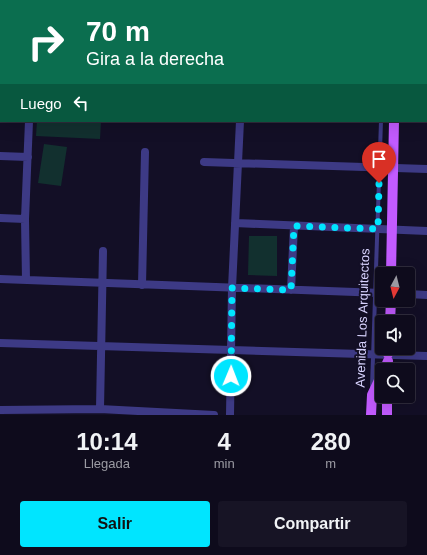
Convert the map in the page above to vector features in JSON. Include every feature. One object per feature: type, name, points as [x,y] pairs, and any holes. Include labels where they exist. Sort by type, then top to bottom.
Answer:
[{"type":"main road","points":[[391,267],[394,122]]},
{"type":"main road","name":"Avenida Los Arquitectos","points":[[371,415],[372,395],[375,389]]},
{"type":"main road","points":[[387,403],[387,415]]},
{"type":"street","points":[[26,280],[25,220],[29,122]]},
{"type":"street","points":[[230,415],[232,288],[240,122]]},
{"type":"street","points":[[142,285],[145,152]]},
{"type":"street","points":[[0,156],[28,157]]},
{"type":"street","points":[[204,162],[427,169]]},
{"type":"street","points":[[0,218],[25,220]]},
{"type":"street","points":[[235,222],[294,226],[427,231]]},
{"type":"street","points":[[291,290],[294,226]]},
{"type":"street","points":[[100,409],[103,251]]},
{"type":"street","points":[[0,279],[375,293]]},
{"type":"street","points":[[415,294],[427,295]]},
{"type":"street","points":[[0,342],[374,354]]},
{"type":"street","points":[[415,354],[427,356]]},
{"type":"street","points":[[0,410],[61,412],[100,409],[214,415]]},
{"type":"lane","name":"Avenida Los Arquitectos","points":[[379,267],[378,229],[381,122]]},
{"type":"lane","name":"Avenida Los Arquitectos","points":[[372,395],[378,307]]},
{"type":"green space","points":[[37,122],[101,122],[100,139],[36,136]]},
{"type":"green space","points":[[44,144],[67,147],[61,186],[38,183]]},
{"type":"green space","points":[[249,236],[277,236],[277,276],[248,275]]},
{"type":"route","points":[[231,376],[232,288],[291,290],[294,226],[378,229],[379,183]]}]
